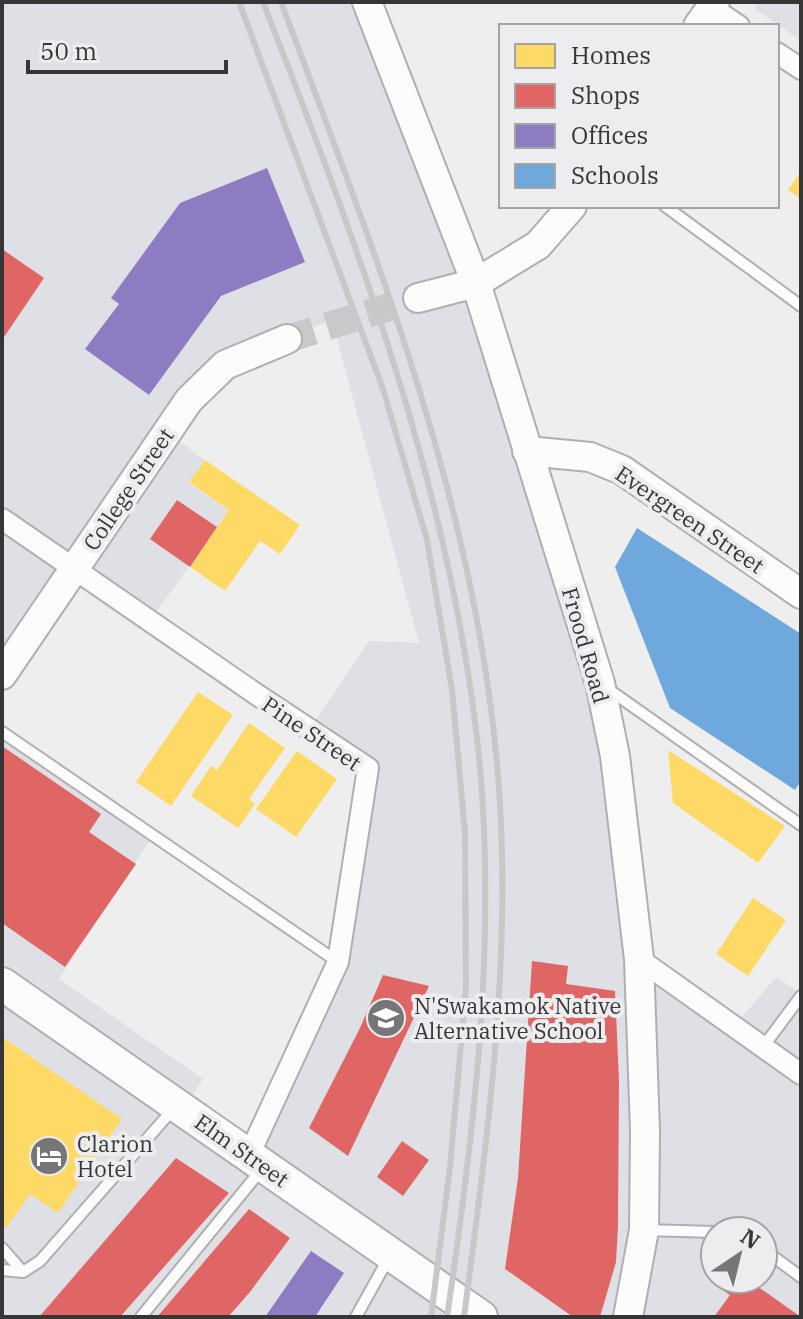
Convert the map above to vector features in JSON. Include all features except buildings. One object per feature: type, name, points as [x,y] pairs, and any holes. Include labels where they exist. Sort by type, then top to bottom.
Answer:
[{"type":"main road","name":"Elm Street","points":[[2,984],[481,1317]]},
{"type":"street","name":"Frood Road","points":[[367,2],[476,283],[600,683],[615,756],[639,959],[645,1131],[644,1230],[628,1317]]},
{"type":"street","points":[[708,12],[735,24]]},
{"type":"street","points":[[779,54],[801,69]]},
{"type":"street","points":[[418,298],[476,283],[538,245],[570,208]]},
{"type":"street","name":"College Street","points":[[2,675],[189,400],[225,365],[287,339]]},
{"type":"street","name":"Evergreen Street","points":[[527,451],[590,457],[622,470],[801,594]]},
{"type":"street","name":"Pine Street","points":[[2,519],[368,768],[338,962],[257,1160]]},
{"type":"street","points":[[639,959],[801,1074]]},
{"type":"lane","points":[[668,208],[801,306]]},
{"type":"lane","points":[[600,683],[801,825]]},
{"type":"lane","points":[[2,732],[338,962]]},
{"type":"lane","points":[[763,1047],[801,996]]},
{"type":"lane","points":[[2,1270],[23,1272],[40,1261],[177,1105]]},
{"type":"lane","points":[[141,1317],[257,1160]]},
{"type":"lane","points":[[644,1230],[699,1232]]},
{"type":"lane","points":[[2,1248],[23,1272]]},
{"type":"lane","points":[[356,1317],[391,1255]]},
{"type":"lane","points":[[779,1261],[801,1277]]},
{"type":"shaded area","points":[[2,2],[364,2],[471,279],[593,684],[633,960],[801,1077],[801,1317],[2,1317],[2,736],[151,838],[59,979],[203,1079],[182,1111],[254,1155],[342,960],[371,766],[311,727],[369,641],[419,643],[332,321],[287,335],[224,362],[165,431],[205,460],[189,483],[229,510],[152,618],[72,564],[2,668]]},
{"type":"shaded area","points":[[759,2],[801,2],[801,41],[779,24],[755,9]]},
{"type":"shaded area","points":[[776,977],[801,993],[801,1071],[737,1023]]},
{"type":"tunnel","points":[[287,339],[418,298]]},
{"type":"railway","points":[[239,2],[383,389],[427,540],[452,689],[465,832],[466,988],[450,1167],[431,1317]]},
{"type":"railway","points":[[263,2],[333,186],[396,372],[424,467],[466,659],[479,756],[484,826],[484,967],[474,1108],[447,1317]]},
{"type":"railway","points":[[281,2],[352,191],[417,382],[445,479],[487,676],[502,844],[500,979],[489,1115],[464,1317]]},
{"type":"place","name":"N'Swakamok Native Alternative School","points":[[386,1018]]},
{"type":"place","name":"Clarion Hotel","points":[[49,1156]]}]
